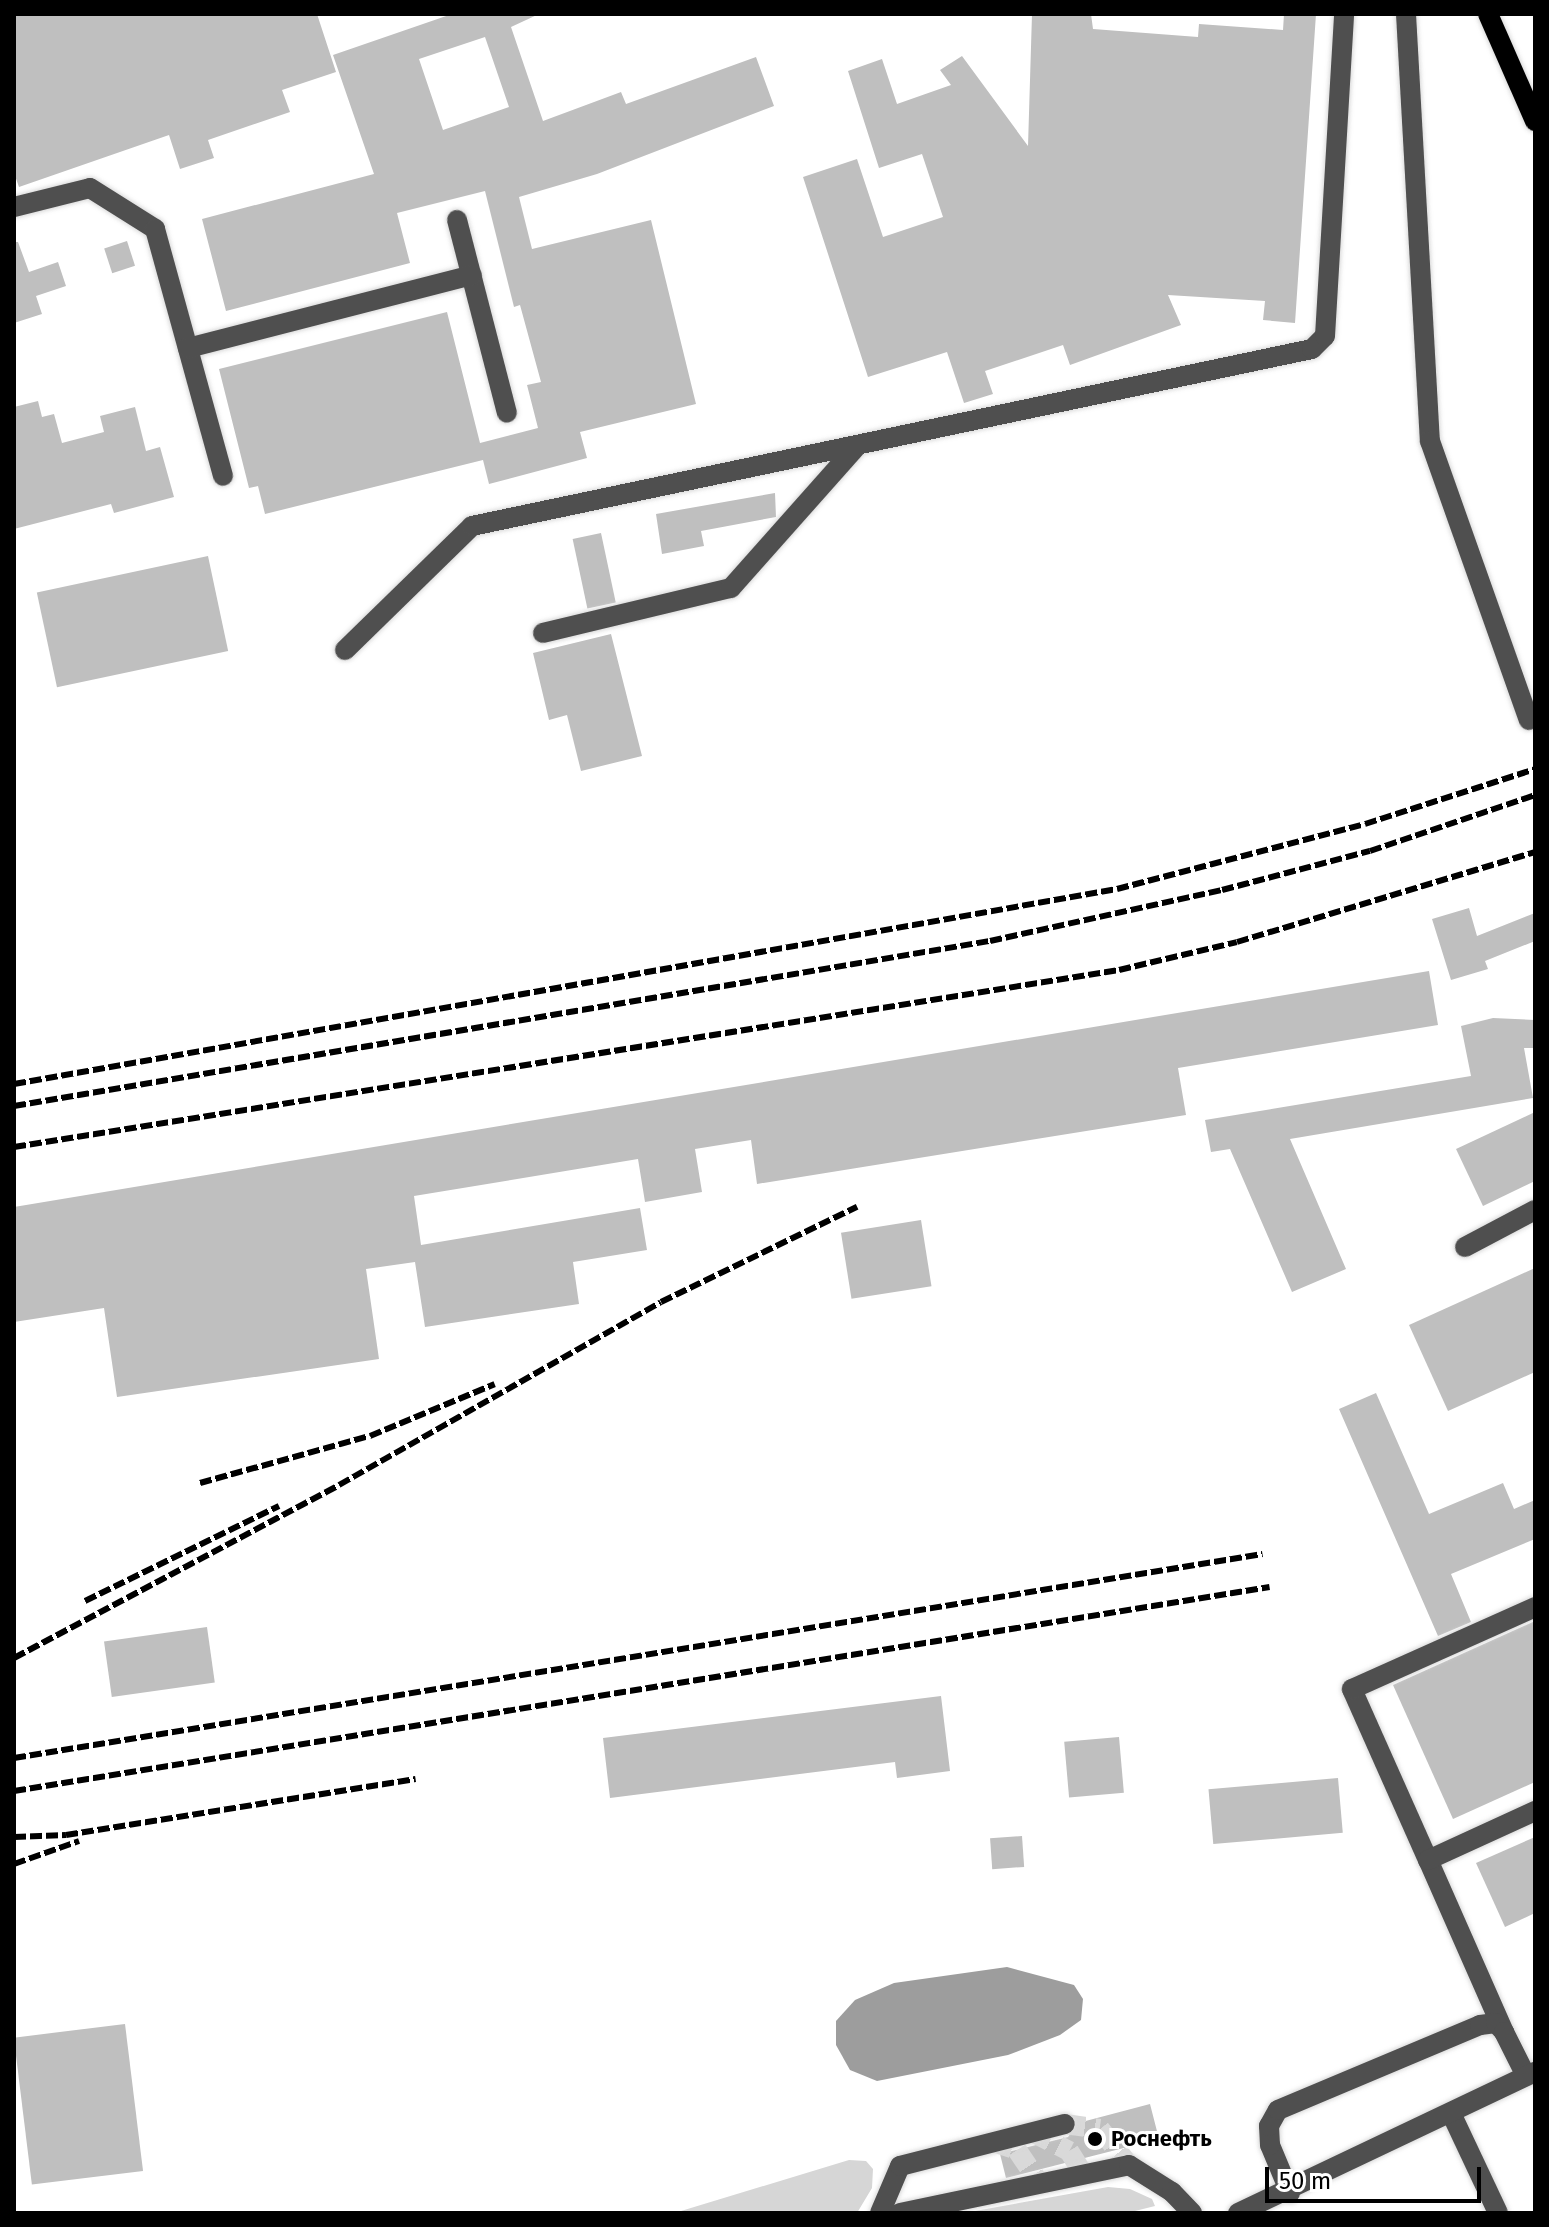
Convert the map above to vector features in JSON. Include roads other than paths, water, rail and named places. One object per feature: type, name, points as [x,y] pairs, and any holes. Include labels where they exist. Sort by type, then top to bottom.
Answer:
[{"type":"main road","points":[[1487,16],[1535,121]]},
{"type":"street","points":[[345,650],[472,526],[1312,349],[1325,336],[1344,14]]},
{"type":"street","points":[[1407,17],[1430,441],[1529,720]]},
{"type":"street","points":[[14,207],[90,188],[155,229],[223,476]]},
{"type":"street","points":[[457,220],[507,413]]},
{"type":"street","points":[[188,348],[472,275]]},
{"type":"street","points":[[543,633],[731,588],[856,447]]},
{"type":"street","points":[[1465,1247],[1535,1210]]},
{"type":"street","points":[[1242,2212],[1290,2193],[1530,2074],[1504,2032],[1352,1689],[1535,1607]]},
{"type":"street","points":[[1428,1860],[1535,1811]]},
{"type":"street","points":[[1290,2193],[1270,2145],[1269,2126],[1278,2110],[1480,2025],[1496,2023],[1504,2032]]},
{"type":"street","points":[[1451,2113],[1498,2213]]},
{"type":"street","points":[[880,2213],[900,2166],[1065,2124]]},
{"type":"street","points":[[900,2213],[1129,2165],[1172,2192],[1192,2213]]},
{"type":"tunnel","points":[[1065,2124],[1100,2129],[1129,2165]]},
{"type":"tunnel","points":[[1032,2132],[1069,2151],[1084,2175]]},
{"type":"tunnel","points":[[993,2142],[1017,2150],[1040,2184]]},
{"type":"railway","points":[[14,1084],[1117,889],[1365,824],[1535,769]]},
{"type":"railway","points":[[14,1106],[990,941],[1222,890],[1370,851],[1535,795]]},
{"type":"railway","points":[[14,1147],[1119,970],[1237,942],[1535,852]]},
{"type":"railway","points":[[14,1658],[339,1485],[661,1302],[857,1207]]},
{"type":"railway","points":[[200,1483],[370,1436],[495,1384]]},
{"type":"railway","points":[[85,1601],[279,1506]]},
{"type":"railway","points":[[14,1758],[1262,1554]]},
{"type":"railway","points":[[14,1791],[1270,1587]]},
{"type":"railway","points":[[14,1837],[66,1835],[416,1779]]},
{"type":"railway","points":[[14,1864],[79,1841]]},
{"type":"place","name":"Роснефть","points":[[1095,2139]]}]
